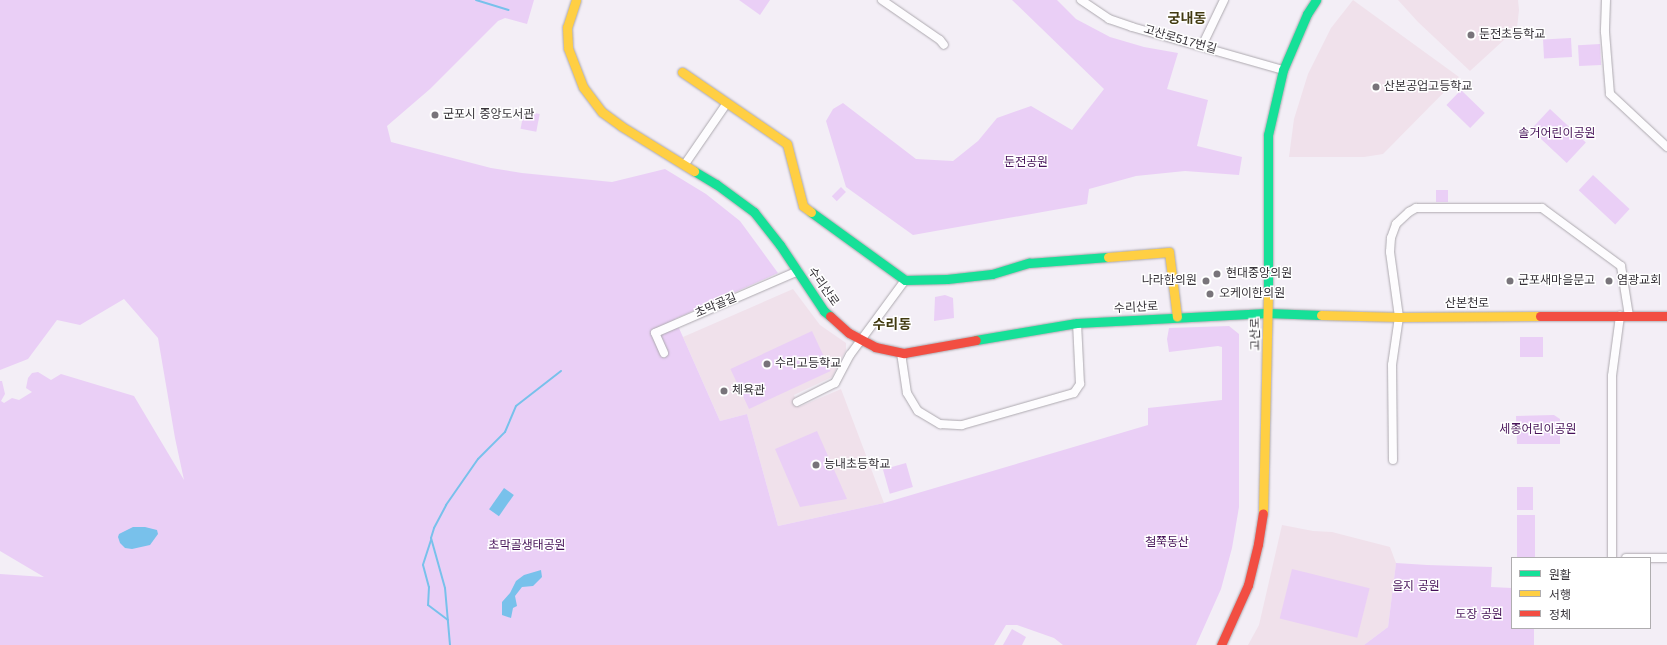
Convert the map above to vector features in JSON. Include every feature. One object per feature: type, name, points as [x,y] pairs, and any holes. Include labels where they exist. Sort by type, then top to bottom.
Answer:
[{"type":"street","name":"수리산로","points":[[576,0],[569,19],[567,40],[572,64],[584,87],[609,119],[685,164],[716,184],[754,212],[780,245],[824,311],[834,321],[875,347],[901,353],[942,347],[1016,332],[1077,323],[1267,313]]},
{"type":"street","points":[[882,0],[940,40],[944,45]]},
{"type":"street","name":"고산로517번길","points":[[1081,0],[1092,4],[1109,19],[1132,27],[1283,70]]},
{"type":"street","points":[[1202,46],[1224,0]]},
{"type":"street","name":"고산로","points":[[1221,645],[1248,585],[1258,544],[1263,510],[1268,337],[1268,135],[1283,70],[1307,14],[1316,0]]},
{"type":"street","points":[[1606,0],[1605,32],[1610,94],[1667,147]]},
{"type":"street","points":[[682,72],[787,144],[803,206],[905,280],[947,279],[992,274],[1029,263],[1169,252],[1177,317]]},
{"type":"street","points":[[685,164],[727,103]]},
{"type":"street","points":[[1392,460],[1392,365],[1399,317],[1390,246],[1392,231],[1401,218],[1416,208],[1542,208],[1620,266],[1624,316],[1612,376],[1612,557]]},
{"type":"street","name":"초막골길","points":[[664,353],[655,333],[798,271]]},
{"type":"street","points":[[797,402],[835,383],[850,355],[905,280]]},
{"type":"street","name":"산본천로","points":[[1267,313],[1399,317],[1667,316]]},
{"type":"street","points":[[901,353],[907,393],[918,411],[940,424],[962,425],[1074,393],[1080,384],[1077,323]]},
{"type":"street","points":[[1651,558],[1667,558]]},
{"type":"shaded area","name":"산본공업고등학교","points":[[1353,0],[1459,77],[1383,154],[1364,157],[1289,157],[1294,119],[1308,74],[1331,28]]},
{"type":"shaded area","name":"둔전초등학교","points":[[1398,0],[1518,0],[1519,10],[1517,28],[1470,71],[1418,22]]},
{"type":"shaded area","points":[[793,289],[820,325],[846,343],[846,350],[832,377],[794,395],[799,407],[841,389],[884,503],[778,526],[747,414],[720,421],[683,337]]},
{"type":"shaded area","points":[[1282,525],[1313,531],[1332,532],[1390,547],[1396,563],[1388,627],[1364,645],[1248,645],[1259,625]]},
{"type":"green space","points":[[0,0],[534,0],[527,24],[505,18],[498,21],[430,89],[387,126],[391,142],[491,168],[522,173],[612,182],[665,169],[706,194],[740,221],[778,273],[675,319],[720,421],[747,414],[778,526],[884,503],[1148,425],[1148,408],[1222,400],[1222,347],[1218,346],[1169,352],[1167,339],[1169,328],[1229,326],[1239,334],[1239,507],[1232,548],[1221,589],[1196,645],[1063,645],[1054,638],[1017,625],[1006,625],[994,645],[0,645],[0,574],[44,577],[0,551],[0,381],[2,381],[5,394],[1,401],[4,403],[12,398],[19,400],[32,392],[26,388],[28,378],[32,373],[38,372],[51,380],[61,374],[134,396],[184,480],[175,438],[158,338],[124,299],[80,325],[57,320],[28,359],[0,370]]},
{"type":"green space","points":[[739,0],[770,0],[760,15]]},
{"type":"green space","name":"둔전공원","points":[[1012,0],[1057,0],[1076,19],[1110,37],[1144,47],[1178,53],[1167,89],[1208,100],[1197,146],[1242,157],[1239,175],[1185,171],[1136,176],[1089,189],[1087,204],[913,235],[846,187],[826,121],[833,109],[843,103],[916,159],[953,161],[978,141],[997,118],[1031,106],[1072,130],[1104,89]]},
{"type":"green space","points":[[1571,38],[1572,57],[1544,58],[1543,39]]},
{"type":"green space","points":[[1600,44],[1601,65],[1579,66],[1578,45]]},
{"type":"green space","points":[[1461,90],[1485,113],[1470,128],[1446,105]]},
{"type":"green space","name":"솔거어린이공원","points":[[1550,109],[1586,142],[1567,163],[1531,129]]},
{"type":"green space","points":[[524,111],[540,114],[536,132],[521,129]]},
{"type":"green space","points":[[1593,175],[1630,209],[1615,224],[1579,190]]},
{"type":"green space","points":[[841,187],[846,192],[837,201],[832,196]]},
{"type":"green space","points":[[1436,190],[1448,190],[1448,202],[1436,202]]},
{"type":"green space","points":[[945,295],[953,298],[954,318],[934,321],[935,297]]},
{"type":"green space","points":[[812,331],[831,371],[749,409],[730,369]]},
{"type":"green space","points":[[1520,337],[1543,337],[1543,357],[1520,357]]},
{"type":"green space","name":"세종어린이공원","points":[[1554,415],[1560,419],[1560,444],[1517,444],[1516,416]]},
{"type":"green space","points":[[817,431],[847,499],[800,507],[775,449]]},
{"type":"green space","points":[[906,463],[913,487],[890,494],[883,470]]},
{"type":"green space","points":[[1517,487],[1533,487],[1533,510],[1517,510]]},
{"type":"green space","points":[[1517,515],[1535,515],[1535,557],[1517,557]]},
{"type":"green space","name":"도장 공원","points":[[1396,563],[1492,567],[1491,587],[1511,588],[1511,629],[1534,629],[1534,645],[1364,645],[1388,627]]},
{"type":"green space","points":[[1292,569],[1370,588],[1357,638],[1280,618]]},
{"type":"green space","points":[[1012,629],[1026,637],[1022,645],[1003,645]]},
{"type":"water","points":[[504,488],[514,495],[499,516],[489,509]]},
{"type":"water","points":[[133,527],[145,527],[157,530],[158,534],[150,545],[132,549],[125,548],[120,543],[118,537],[119,534]]},
{"type":"water","points":[[541,570],[542,577],[533,586],[522,587],[515,596],[517,606],[513,608],[511,618],[502,615],[502,602],[510,593],[516,581],[524,575]]},
{"type":"waterway","points":[[476,0],[508,10]]},
{"type":"waterway","points":[[450,645],[445,588],[431,538],[434,528],[446,505],[478,459],[505,432],[516,406],[561,371]]},
{"type":"waterway","points":[[431,540],[423,565],[429,587],[428,605],[448,620]]},
{"type":"traffic: fast","points":[[1268,291],[1268,135],[1283,70],[1307,14],[1316,0]]},
{"type":"traffic: fast","points":[[694,171],[716,184],[754,212],[780,245],[824,311],[830,316]]},
{"type":"traffic: fast","points":[[811,212],[905,280],[947,279],[992,274],[1029,263],[1108,257]]},
{"type":"traffic: fast","points":[[976,340],[1077,323],[1267,313],[1321,315]]},
{"type":"traffic: slow","points":[[576,0],[567,27],[568,48],[583,87],[602,112],[621,126],[694,171]]},
{"type":"traffic: slow","points":[[682,72],[787,144],[803,206],[811,212]]},
{"type":"traffic: slow","points":[[1108,257],[1169,252],[1177,317]]},
{"type":"traffic: slow","points":[[1263,513],[1268,291]]},
{"type":"traffic: slow","points":[[1321,315],[1399,317],[1540,316]]},
{"type":"traffic: jam","points":[[830,316],[849,333],[875,347],[904,353],[976,340]]},
{"type":"traffic: jam","points":[[1540,316],[1667,316]]},
{"type":"traffic: jam","points":[[1221,645],[1248,585],[1258,544],[1263,513]]},
{"type":"place","name":"둔전초등학교","points":[[1471,35]]},
{"type":"place","name":"산본공업고등학교","points":[[1376,87]]},
{"type":"place","name":"군포시 중앙도서관","points":[[435,115]]},
{"type":"place","name":"현대중앙의원","points":[[1217,274]]},
{"type":"place","name":"나라한의원","points":[[1206,281]]},
{"type":"place","name":"군포새마을문고","points":[[1510,281]]},
{"type":"place","name":"염광교회","points":[[1609,281]]},
{"type":"place","name":"오케이한의원","points":[[1210,294]]},
{"type":"place","name":"수리고등학교","points":[[767,364]]},
{"type":"place","name":"체육관","points":[[724,391]]},
{"type":"place","name":"능내초등학교","points":[[816,465]]},
{"type":"district","name":"궁내동","points":[[1187,18]]},
{"type":"district","name":"수리동","points":[[892,324]]},
{"type":"park label","name":"철쭉동산","points":[[1167,543]]},
{"type":"park label","name":"초막골생태공원","points":[[527,546]]},
{"type":"park label","name":"을지 공원","points":[[1416,587]]}]
